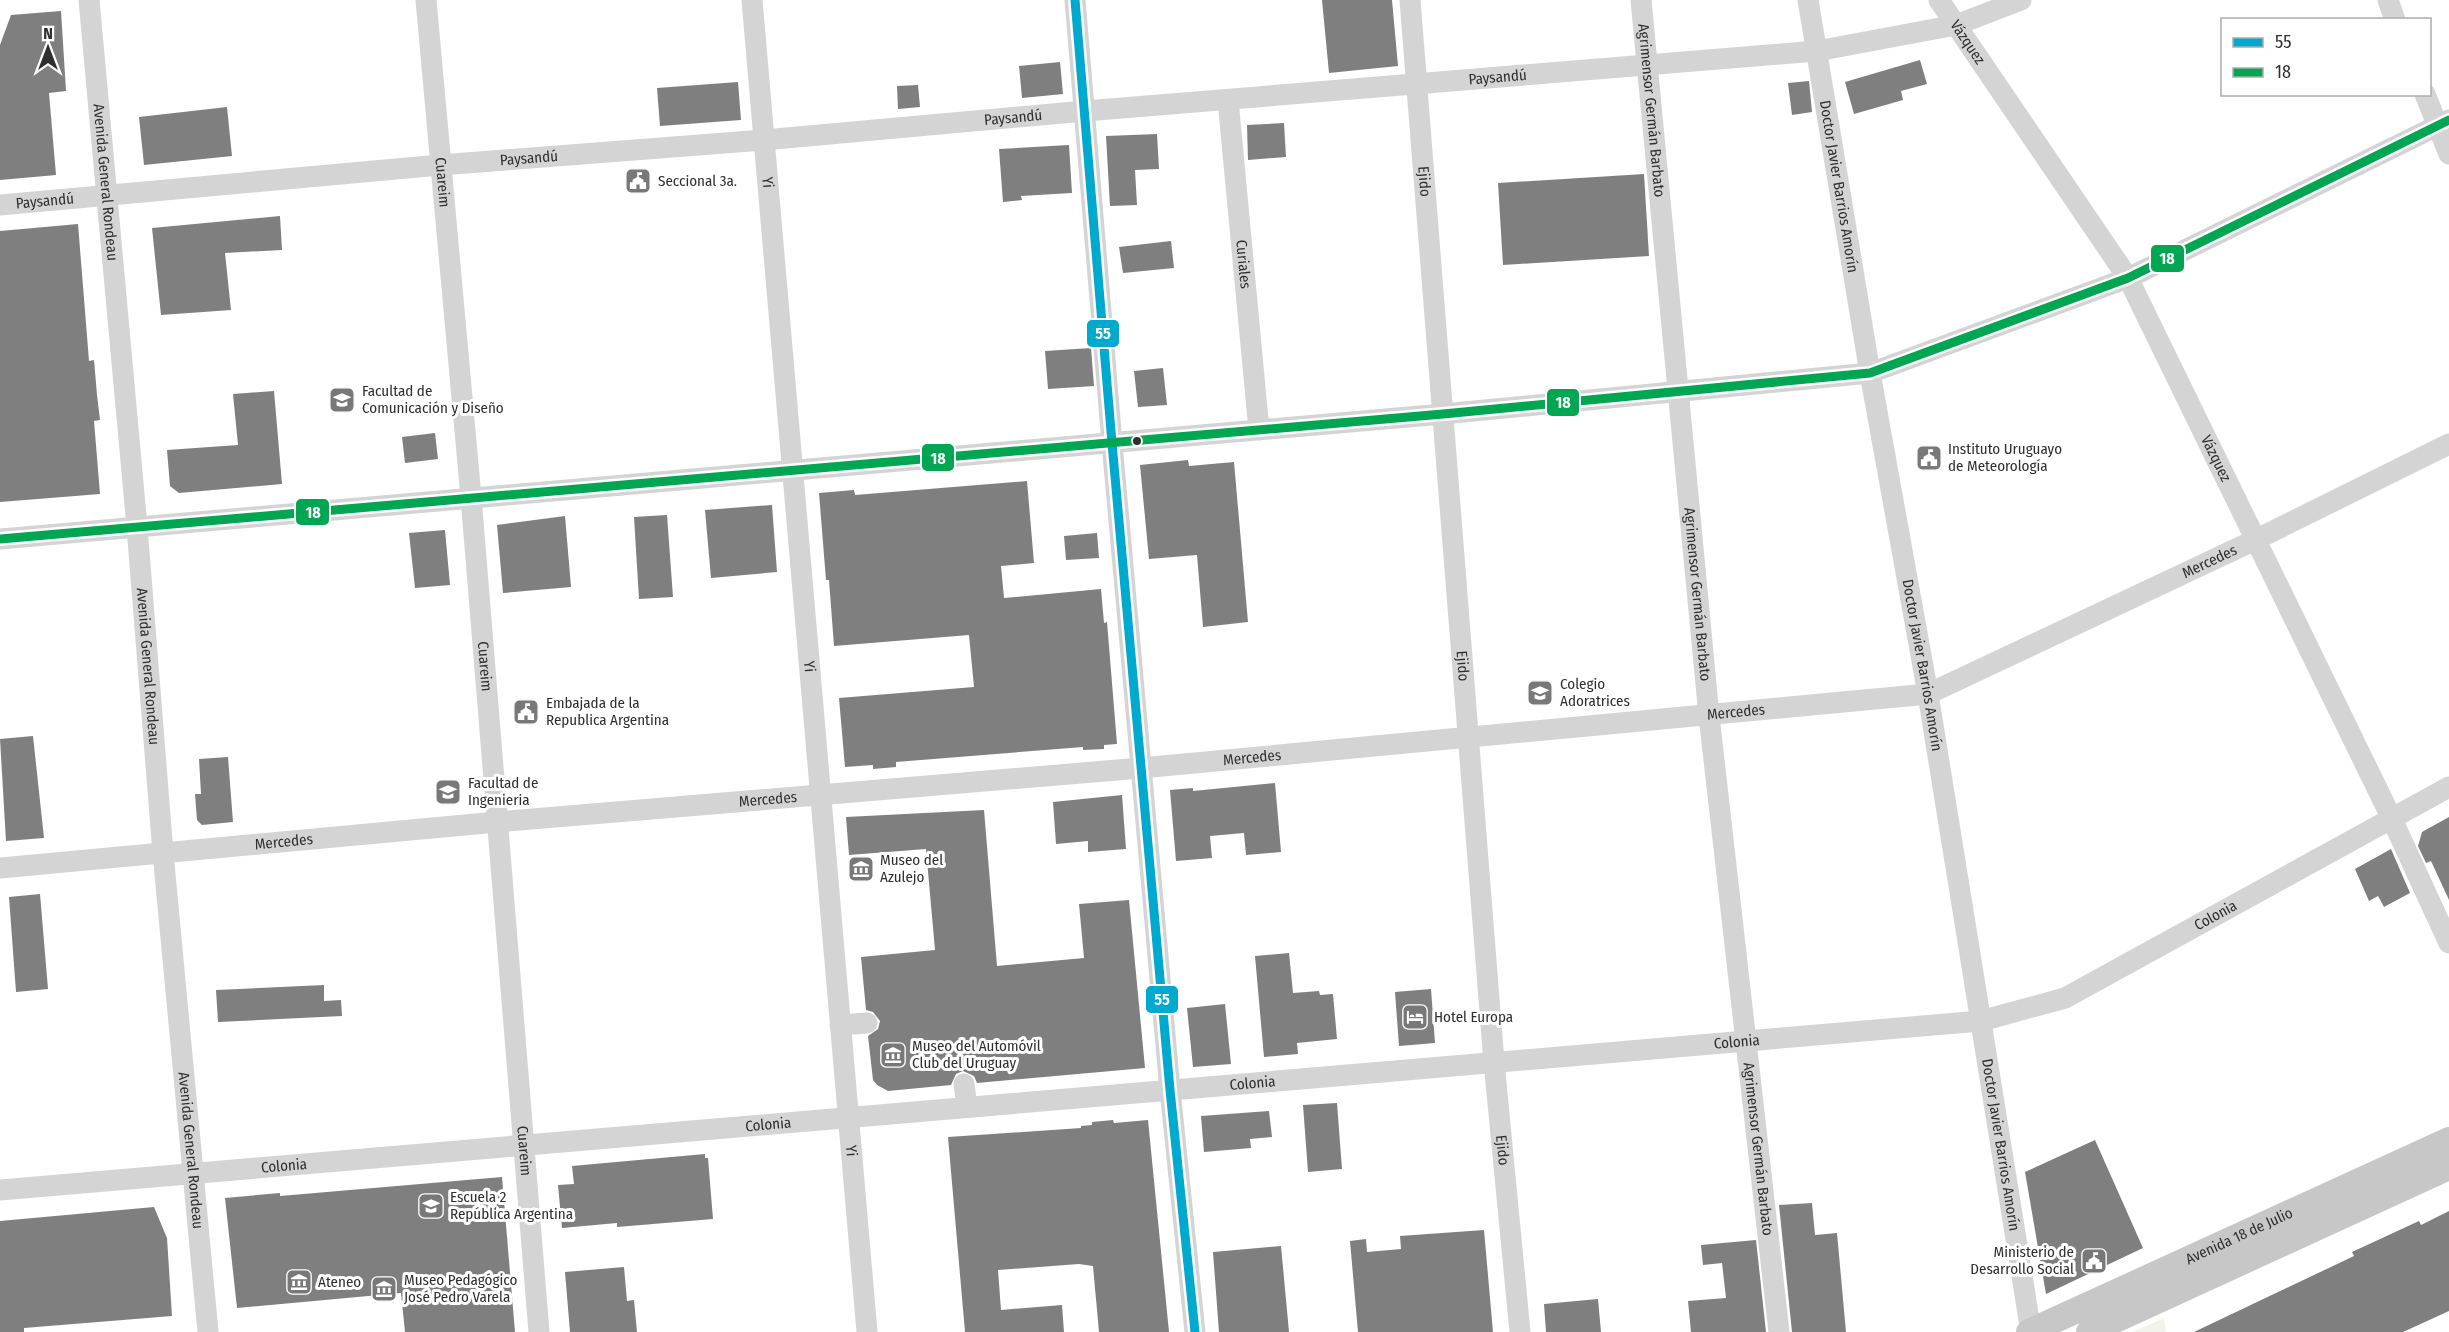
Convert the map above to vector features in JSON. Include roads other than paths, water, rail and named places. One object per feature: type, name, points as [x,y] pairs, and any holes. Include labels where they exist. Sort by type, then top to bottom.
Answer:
[{"type":"main road","name":"Avenida 18 de Julio","points":[[2030,1332],[2449,1140]]},
{"type":"main road","name":"Avenida 18 de Julio","points":[[2089,1332],[2449,1167]]},
{"type":"street","name":"Avenida General Rondeau","points":[[89,0],[137,527],[163,853],[208,1332]]},
{"type":"street","name":"Cuareim","points":[[426,0],[471,497],[539,1332]]},
{"type":"street","name":"Yi","points":[[752,0],[867,1332]]},
{"type":"street","points":[[1075,0],[1170,1090],[1195,1332]]},
{"type":"street","name":"Ejido","points":[[1410,0],[1494,1062],[1520,1332]]},
{"type":"street","name":"Agrimensor Germán Barbato","points":[[1641,0],[1709,716],[1779,1332]]},
{"type":"street","name":"Doctor Javier Barrios Amorín","points":[[1809,0],[1870,373],[1928,694],[2030,1332]]},
{"type":"street","name":"Vázquez","points":[[1938,0],[2128,278],[2391,817],[2449,943]]},
{"type":"street","name":"Paysandú","points":[[0,205],[440,165],[764,140],[1817,51],[1956,25],[2021,0]]},
{"type":"street","points":[[2388,0],[2394,18]]},
{"type":"street","points":[[2426,96],[2443,123],[2449,154]]},
{"type":"street","name":"Curiales","points":[[1228,100],[1259,430]]},
{"type":"street","points":[[0,539],[1443,414],[1870,373],[2128,278],[2443,123]]},
{"type":"street","name":"Mercedes","points":[[0,868],[497,822],[1141,768],[1928,694],[2255,540],[2449,444]]},
{"type":"street","name":"Colonia","points":[[0,1190],[1981,1021],[2065,998],[2449,787]]},
{"type":"street","points":[[840,1025],[867,1023]]},
{"type":"street","points":[[964,1084],[967,1107]]},
{"type":"place","name":"Seccional 3a.","points":[[638,181]]},
{"type":"place","name":"Facultad de Comunicación y Diseño","points":[[342,400]]},
{"type":"place","name":"Instituto Uruguayo de Meteorología","points":[[1929,458]]},
{"type":"place","name":"Colegio Adoratrices","points":[[1540,693]]},
{"type":"place","name":"Embajada de la Republica Argentina","points":[[526,712]]},
{"type":"place","name":"Facultad de Ingenieria","points":[[448,792]]},
{"type":"place","name":"Museo del Azulejo","points":[[861,869]]},
{"type":"place","name":"Hotel Europa","points":[[1415,1017]]},
{"type":"place","name":"Museo del Automóvil Club del Uruguay","points":[[893,1055]]},
{"type":"place","name":"Escuela 2 República Argentina","points":[[431,1206]]},
{"type":"place","name":"Ministerio de Desarrollo Social","points":[[2094,1261]]},
{"type":"place","name":"Ateneo","points":[[299,1282]]},
{"type":"place","name":"Museo Pedagógico José Pedro Varela","points":[[384,1289]]}]
